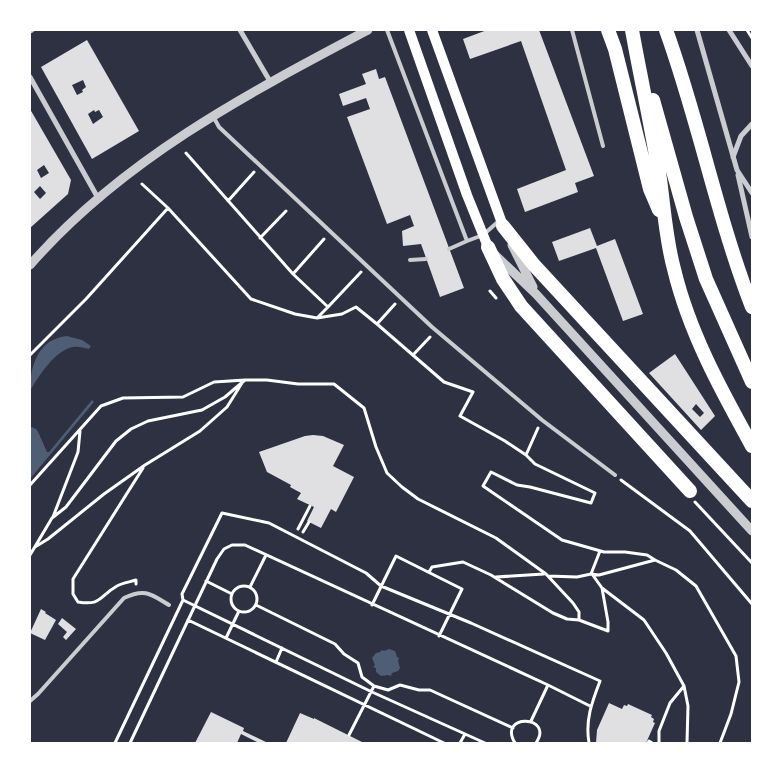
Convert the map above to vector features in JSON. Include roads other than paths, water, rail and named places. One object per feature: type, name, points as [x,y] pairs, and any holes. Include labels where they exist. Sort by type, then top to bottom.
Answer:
[{"type":"highway","points":[[608,30],[615,49],[650,189],[665,222]]},
{"type":"highway","points":[[633,30],[674,270],[687,313],[708,362],[752,446]]},
{"type":"highway","points":[[633,30],[706,279],[752,382]]},
{"type":"highway","points":[[666,30],[680,68],[737,269],[752,307]]},
{"type":"highway","points":[[502,223],[534,265],[752,502]]},
{"type":"highway","points":[[485,241],[503,279],[520,306],[690,491]]},
{"type":"main road","points":[[410,30],[467,195],[485,241]]},
{"type":"main road","points":[[432,30],[502,223]]},
{"type":"street","points":[[240,30],[271,83]]},
{"type":"street","points":[[30,265],[98,198],[166,145],[212,116],[368,30]]},
{"type":"street","points":[[697,30],[737,170],[752,237]]},
{"type":"street","points":[[729,30],[752,66]]},
{"type":"street","points":[[30,77],[98,198]]},
{"type":"street","points":[[733,157],[741,136],[752,124]]},
{"type":"street","points":[[737,170],[752,193]]},
{"type":"street","points":[[502,223],[536,294]]},
{"type":"street","points":[[485,241],[536,294],[752,531]]},
{"type":"lane","points":[[387,30],[467,241]]},
{"type":"lane","points":[[572,30],[603,146]]},
{"type":"lane","points":[[212,116],[219,127],[432,327],[542,420],[615,475]]},
{"type":"lane","points":[[449,248],[467,241],[485,241],[502,223]]},
{"type":"lane","points":[[410,260],[426,259]]},
{"type":"lane","points":[[30,701],[124,598],[136,592],[142,592],[151,594],[169,605]]},
{"type":"water","points":[[67,336],[82,340],[91,346],[89,349],[73,347],[60,353],[48,365],[30,391],[34,363],[38,355],[49,342]]},
{"type":"water","points":[[92,400],[94,402],[30,479],[30,457],[49,452]]},
{"type":"water","points":[[389,649],[395,651],[399,658],[400,668],[392,673],[391,676],[381,676],[376,672],[376,668],[373,667],[375,665],[372,658],[376,653]]},
{"type":"waterway","points":[[30,436],[38,454]]}]
